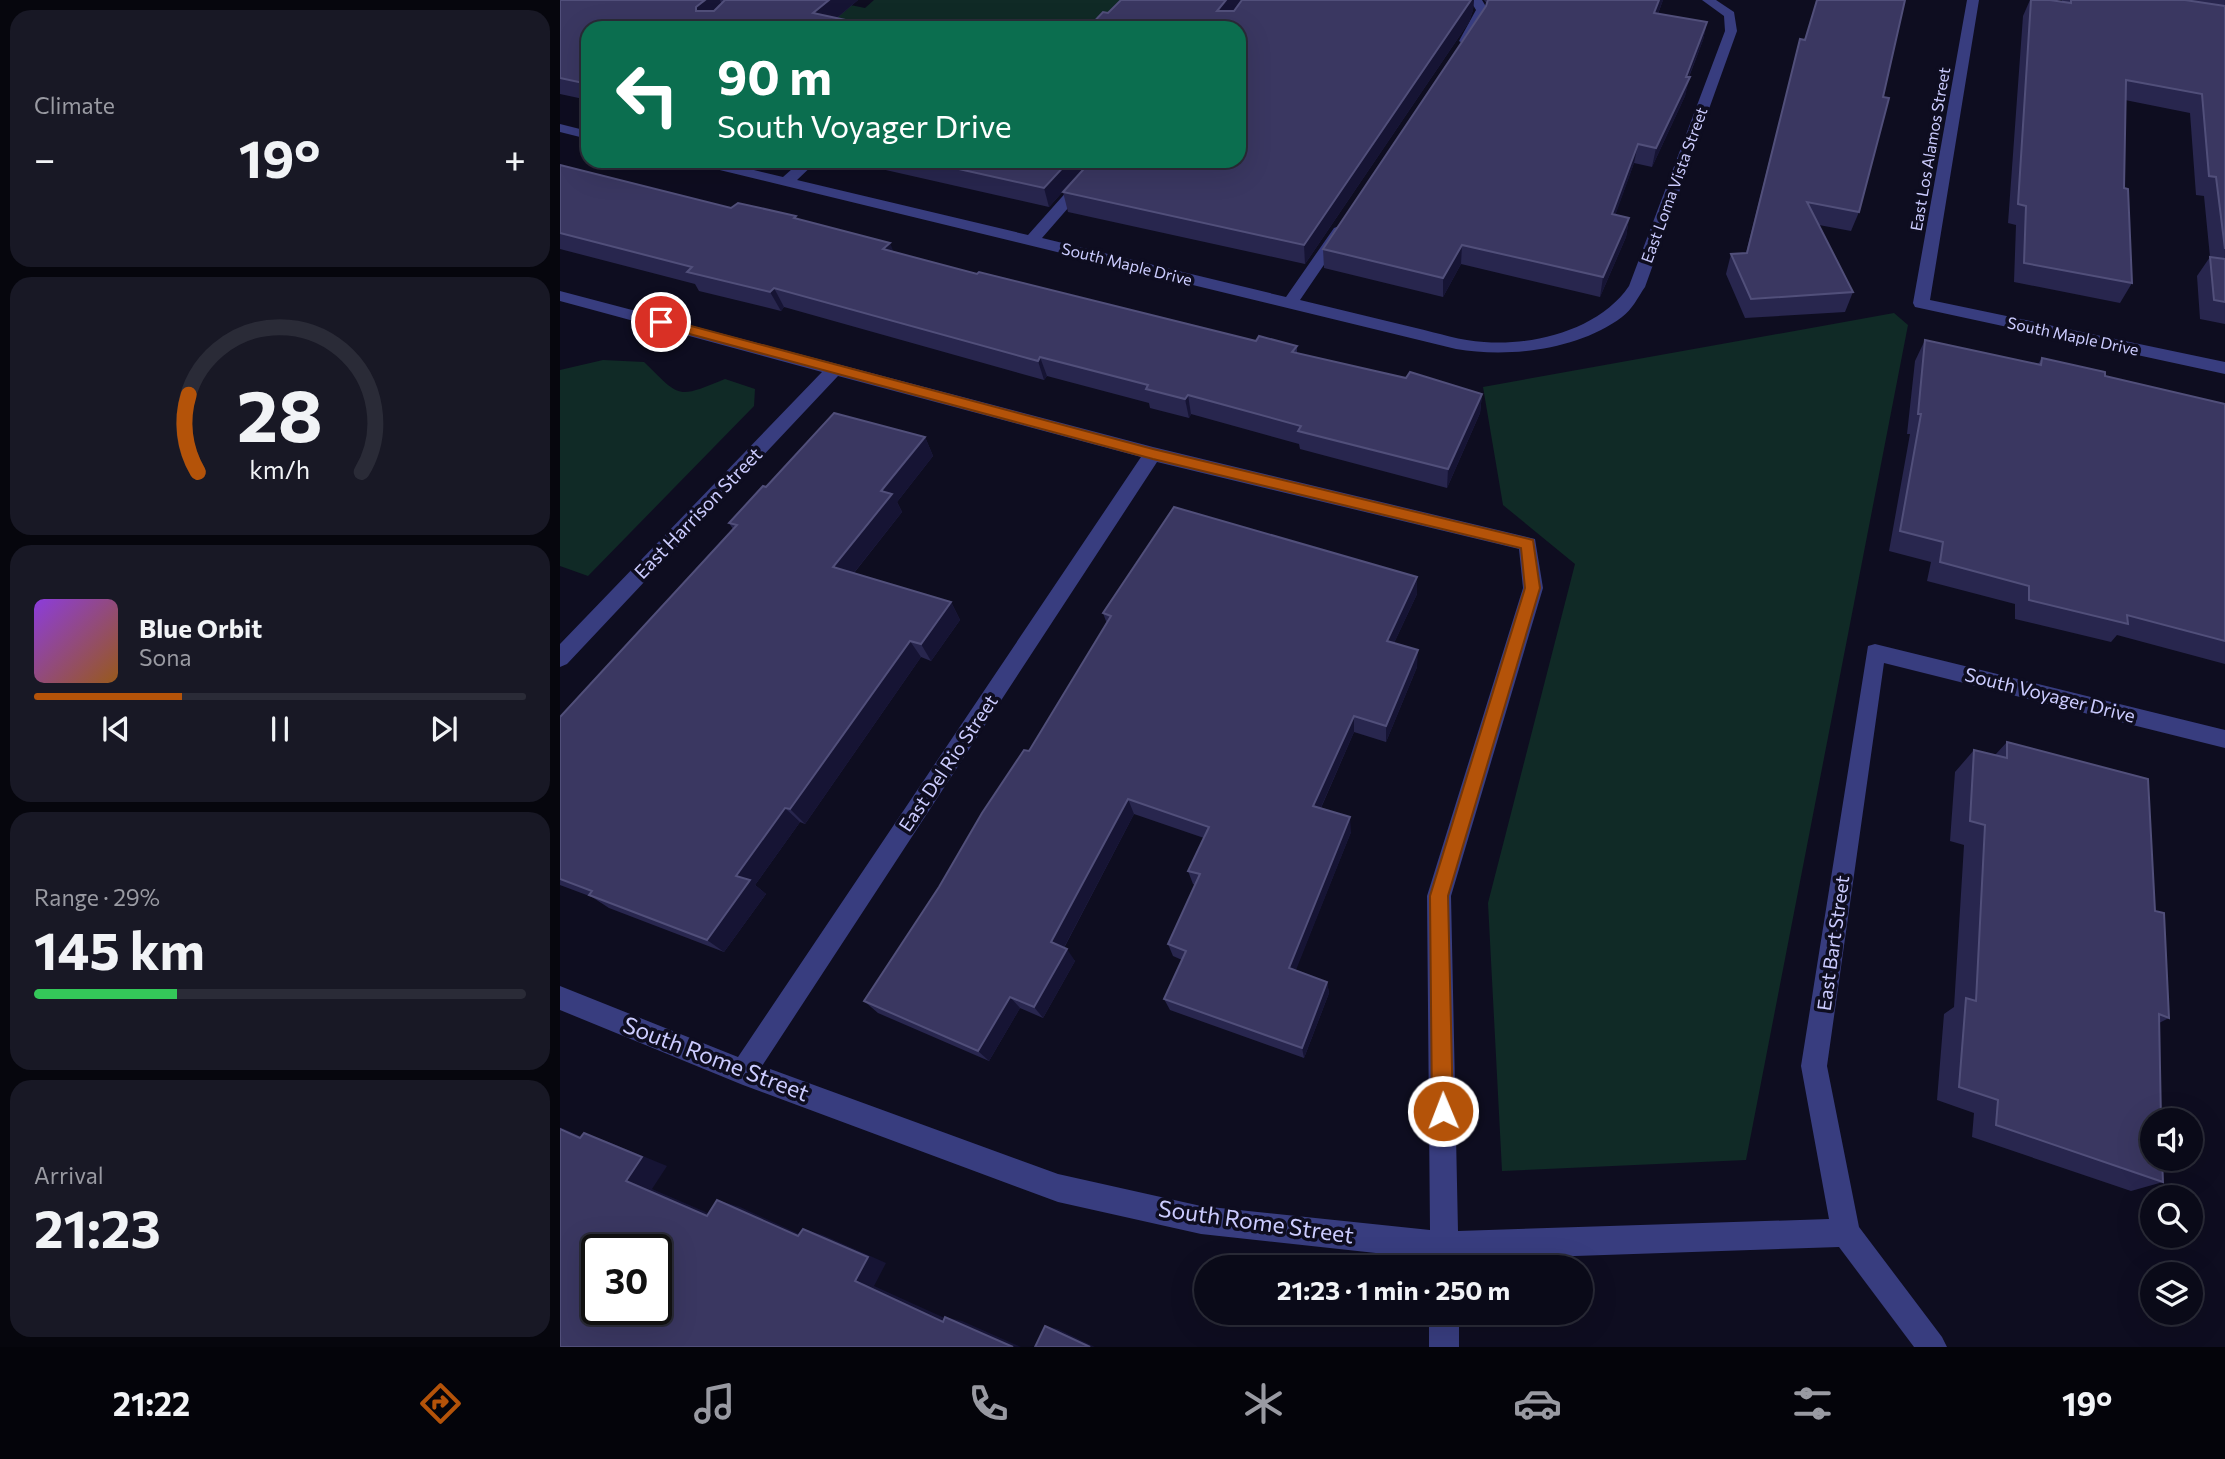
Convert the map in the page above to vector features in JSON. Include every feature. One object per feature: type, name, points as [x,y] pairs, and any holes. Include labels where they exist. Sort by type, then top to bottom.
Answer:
[{"type":"street","points":[[1455,57],[1477,23],[1482,10],[1476,0]]},
{"type":"street","name":"East Loma Vista Street","points":[[1556,338],[1618,312],[1637,287],[1731,31],[1730,15],[1708,0]]},
{"type":"street","name":"East Los Alamos Street","points":[[1921,303],[1973,0]]},
{"type":"street","points":[[565,129],[581,121]]},
{"type":"street","name":"South Maple Drive","points":[[728,168],[1492,349],[1556,338]]},
{"type":"street","points":[[786,182],[802,168]]},
{"type":"street","points":[[1031,241],[1096,168]]},
{"type":"street","points":[[1290,303],[1350,214]]},
{"type":"street","points":[[560,296],[1153,454],[1528,544],[1533,588],[1439,896],[1445,1255]]},
{"type":"street","name":"South Maple Drive","points":[[1921,303],[2225,368]]},
{"type":"street","name":"East Harrison Street","points":[[560,658],[836,368]]},
{"type":"street","name":"East Del Rio Street","points":[[743,1072],[1153,454]]},
{"type":"street","name":"South Voyager Drive","points":[[1875,652],[2225,739]]},
{"type":"street","name":"East Bart Street","points":[[1846,1233],[1814,1066],[1875,652]]},
{"type":"street","name":"South Rome Street","points":[[560,998],[743,1072],[1058,1188],[1202,1220],[1438,1255]]},
{"type":"street","points":[[1846,1233],[1932,1347]]},
{"type":"street","name":"South Rome Street","points":[[1462,1255],[1846,1233]]},
{"type":"street","points":[[1444,1325],[1444,1347]]},
{"type":"green space","points":[[826,0],[865,8],[874,0],[1123,0],[1100,21],[835,21]]},
{"type":"green space","points":[[1894,313],[1908,325],[1746,1160],[1502,1171],[1488,903],[1575,564],[1503,505],[1483,387]]},
{"type":"green space","points":[[603,360],[644,362],[665,383],[680,392],[697,390],[725,379],[755,389],[754,406],[588,576],[560,566],[560,370]]},
{"type":"building","points":[[560,0],[705,0],[696,7],[696,11],[714,11],[725,0],[829,0],[813,13],[850,21],[581,21],[581,82],[560,78]]},
{"type":"building","points":[[1121,0],[1226,0],[1217,11],[1234,11],[1242,0],[1471,0],[1304,245],[1063,192],[1085,168],[1246,168],[1246,21],[1095,21],[1103,12],[1108,13]]},
{"type":"building","points":[[1488,0],[1659,0],[1654,13],[1707,22],[1686,77],[1690,77],[1656,148],[1638,144],[1612,214],[1629,218],[1603,277],[1462,245],[1443,278],[1323,249]]},
{"type":"building","points":[[1817,0],[1905,0],[1883,97],[1889,98],[1859,212],[1807,202],[1853,292],[1751,299],[1731,254],[1747,253],[1800,39],[1805,40]]},
{"type":"building","points":[[2031,0],[2071,3],[2071,0],[2185,0],[2225,6],[2225,249],[2216,177],[2209,176],[2202,94],[2126,80],[2124,188],[2128,189],[2132,283],[2024,263],[2026,206],[2018,204]]},
{"type":"building","points":[[560,165],[731,208],[738,203],[796,216],[794,218],[890,243],[883,249],[977,274],[979,272],[1256,341],[1259,336],[1297,346],[1292,352],[1406,378],[1410,372],[1482,394],[1448,469],[1298,431],[1301,426],[1188,395],[1185,399],[1146,389],[1148,385],[1040,357],[1038,361],[774,288],[770,292],[687,272],[692,267],[560,233]]},
{"type":"building","points":[[954,168],[1063,168],[1044,188]]},
{"type":"building","points":[[2210,257],[2225,259],[2225,302],[2214,300]]},
{"type":"building","points":[[1925,340],[2041,365],[2042,358],[2225,404],[2225,641],[2127,615],[2128,624],[2029,600],[2029,586],[1940,562],[1943,542],[1900,531],[1921,414],[1918,414]]},
{"type":"building","points":[[834,413],[925,437],[881,491],[892,494],[833,567],[951,602],[921,644],[910,641],[790,809],[785,808],[736,876],[750,880],[707,940],[589,895],[592,891],[560,879],[560,717],[737,525],[729,523]]},
{"type":"building","points":[[1174,507],[1417,577],[1387,641],[1418,650],[1386,726],[1354,716],[1313,806],[1350,817],[1289,968],[1327,982],[1302,1048],[1164,999],[1186,951],[1168,944],[1200,874],[1188,871],[1209,827],[1128,799],[1051,942],[1067,949],[1034,1007],[1010,997],[978,1051],[864,1001],[939,887],[982,813],[1024,750],[1029,751],[1111,616],[1103,613]]},
{"type":"building","points":[[2007,742],[2148,779],[2155,911],[2164,913],[2169,1018],[2159,1014],[2161,1108],[2140,1108],[2140,1171],[2163,1171],[2163,1182],[1996,1125],[1998,1100],[1959,1087],[1966,998],[1976,1001],[1985,825],[1970,821],[1974,750],[2007,758]]},
{"type":"building","points":[[560,1129],[580,1138],[584,1133],[642,1157],[626,1181],[707,1216],[717,1200],[798,1236],[803,1229],[868,1257],[855,1281],[943,1322],[945,1317],[1013,1347],[560,1347]]},
{"type":"building","points":[[1045,1326],[1090,1347],[1035,1347]]},
{"type":"route","points":[[661,322],[1153,454],[1528,544],[1533,588],[1439,896],[1443,1111]]}]
